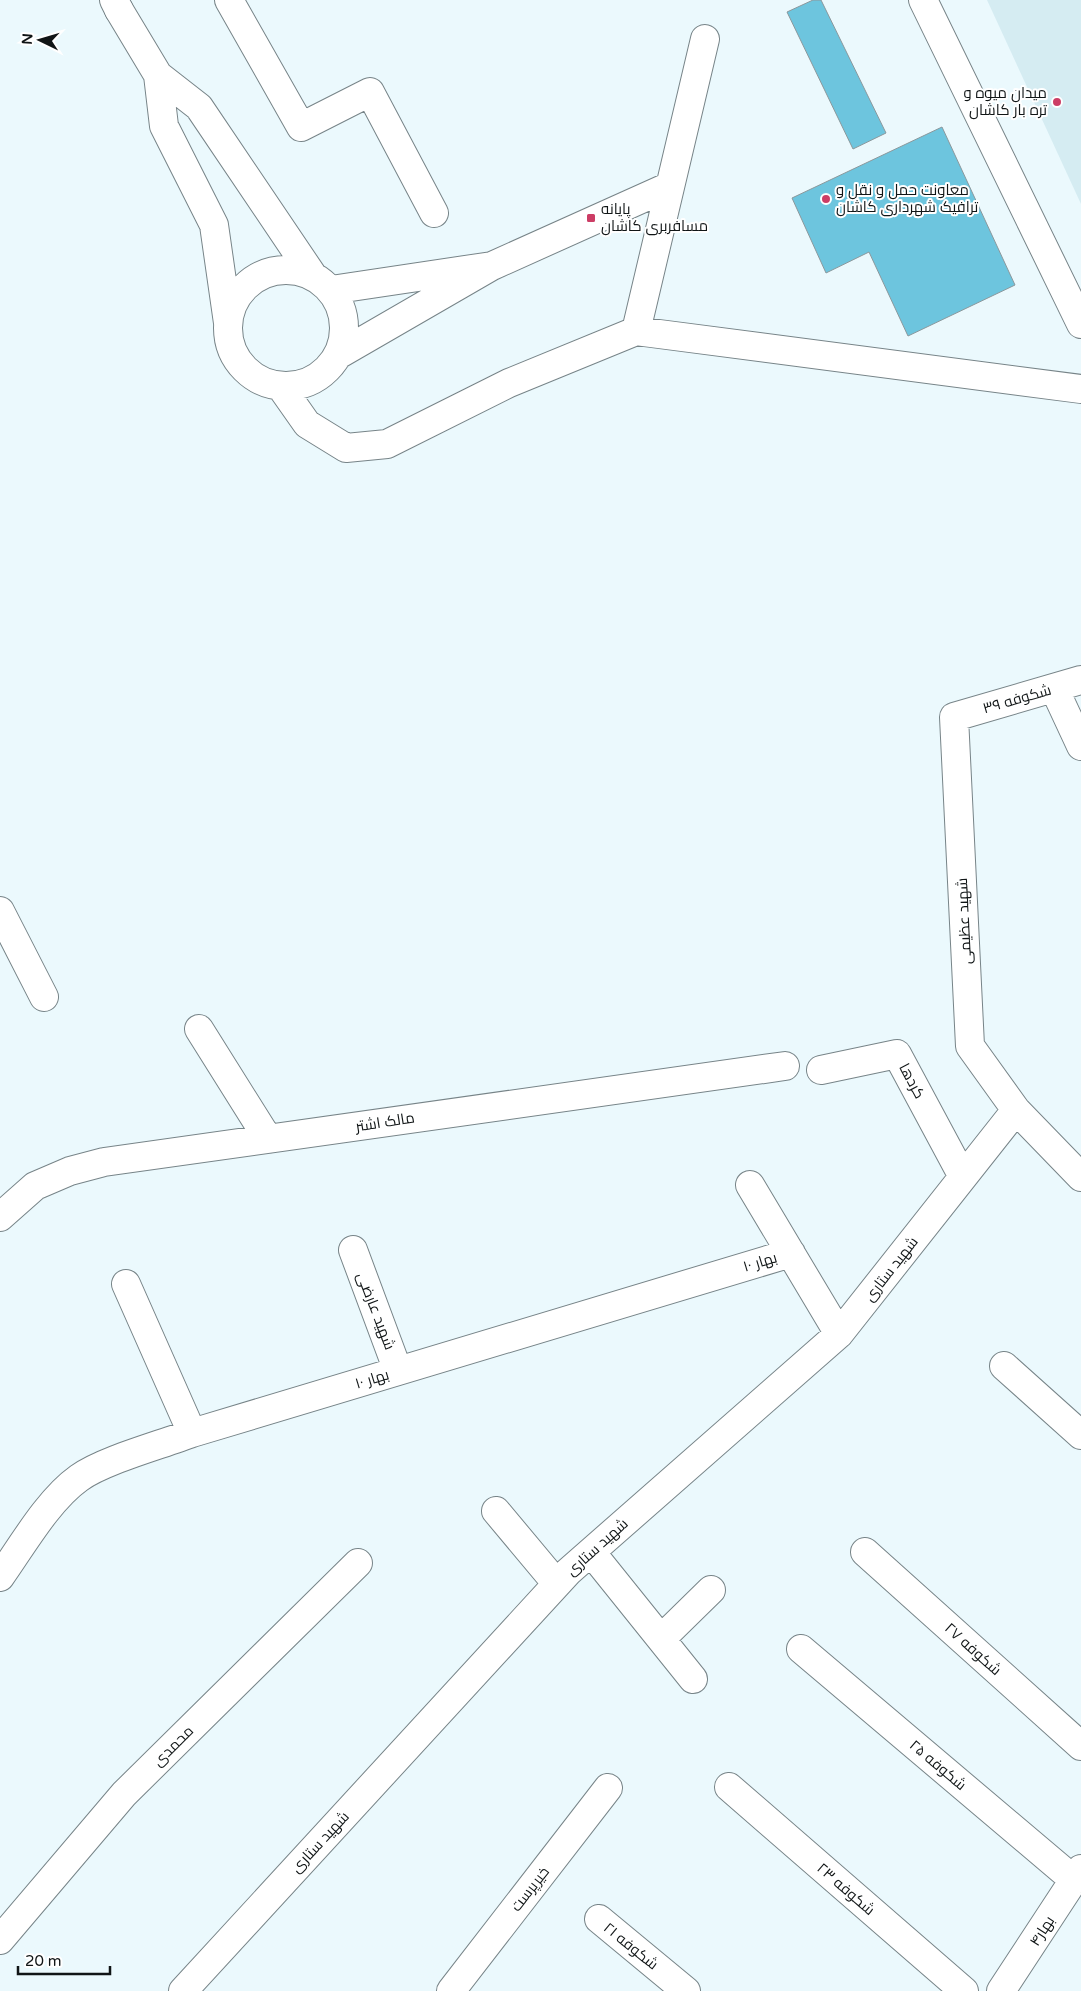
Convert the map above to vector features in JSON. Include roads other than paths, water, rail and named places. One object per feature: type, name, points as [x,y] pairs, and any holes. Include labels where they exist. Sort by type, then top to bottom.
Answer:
[{"type":"street","points":[[229,0],[301,127],[370,92],[434,213]]},
{"type":"street","points":[[923,0],[1081,324]]},
{"type":"street","points":[[117,5],[158,75],[199,107],[342,310],[344,333],[338,355]]},
{"type":"street","points":[[636,331],[705,40]]},
{"type":"street","points":[[158,75],[164,126],[214,226],[231,346],[241,366],[260,380],[281,387],[304,384],[324,373],[338,355],[492,266],[670,186]]},
{"type":"street","points":[[228,323],[234,301],[248,283],[268,272],[291,270],[322,283],[492,266]]},
{"type":"street","points":[[281,387],[307,424],[346,448],[387,444],[508,383],[636,331],[1081,389]]},
{"type":"street","name":"شکوفه ۳۹","points":[[954,717],[1081,680]]},
{"type":"street","points":[[1054,688],[1081,746]]},
{"type":"street","name":"شهید عظیمی","points":[[954,717],[970,1046],[1016,1110],[1081,1177]]},
{"type":"street","points":[[0,911],[44,997]]},
{"type":"street","points":[[199,1029],[268,1139]]},
{"type":"street","name":"کردها","points":[[821,1070],[897,1054],[963,1177]]},
{"type":"street","name":"مالک اشتر","points":[[1,1213],[35,1186],[70,1171],[104,1162],[786,1066]]},
{"type":"street","name":"شهید ستاری","points":[[183,1991],[557,1584],[839,1334],[1016,1110]]},
{"type":"street","points":[[750,1185],[839,1334]]},
{"type":"street","name":"شهید عارضی","points":[[353,1250],[398,1371]]},
{"type":"street","name":"بهار ۱۰","points":[[0,1577],[54,1502],[78,1478],[105,1465],[192,1433],[791,1253]]},
{"type":"street","points":[[126,1284],[192,1433]]},
{"type":"street","points":[[1004,1366],[1081,1435]]},
{"type":"street","points":[[496,1511],[557,1584]]},
{"type":"street","points":[[591,1552],[693,1679]]},
{"type":"street","name":"شکوفه ۲۷","points":[[865,1552],[1081,1746]]},
{"type":"street","name":"محمدی","points":[[0,1940],[124,1794],[358,1563]]},
{"type":"street","points":[[661,1639],[711,1590]]},
{"type":"street","name":"شکوفه ۲۵","points":[[801,1649],[1078,1875]]},
{"type":"street","name":"شکوفه ۲۳","points":[[728,1787],[964,1991]]},
{"type":"street","name":"خیرپرست","points":[[452,1991],[608,1788]]},
{"type":"street","name":"بهار۴","points":[[1000,1991],[1078,1875]]},
{"type":"street","name":"شکوفه ۲۱","points":[[599,1919],[686,1991]]},
{"type":"place","name":"میدان میوه و تره بار کاشان","points":[[1057,102]]},
{"type":"place","name":"معاونت حمل و نقل و ترافیک شهرداری کاشان","points":[[826,199]]},
{"type":"place","name":"پایانه مسافربری کاشان","points":[[591,218]]}]
